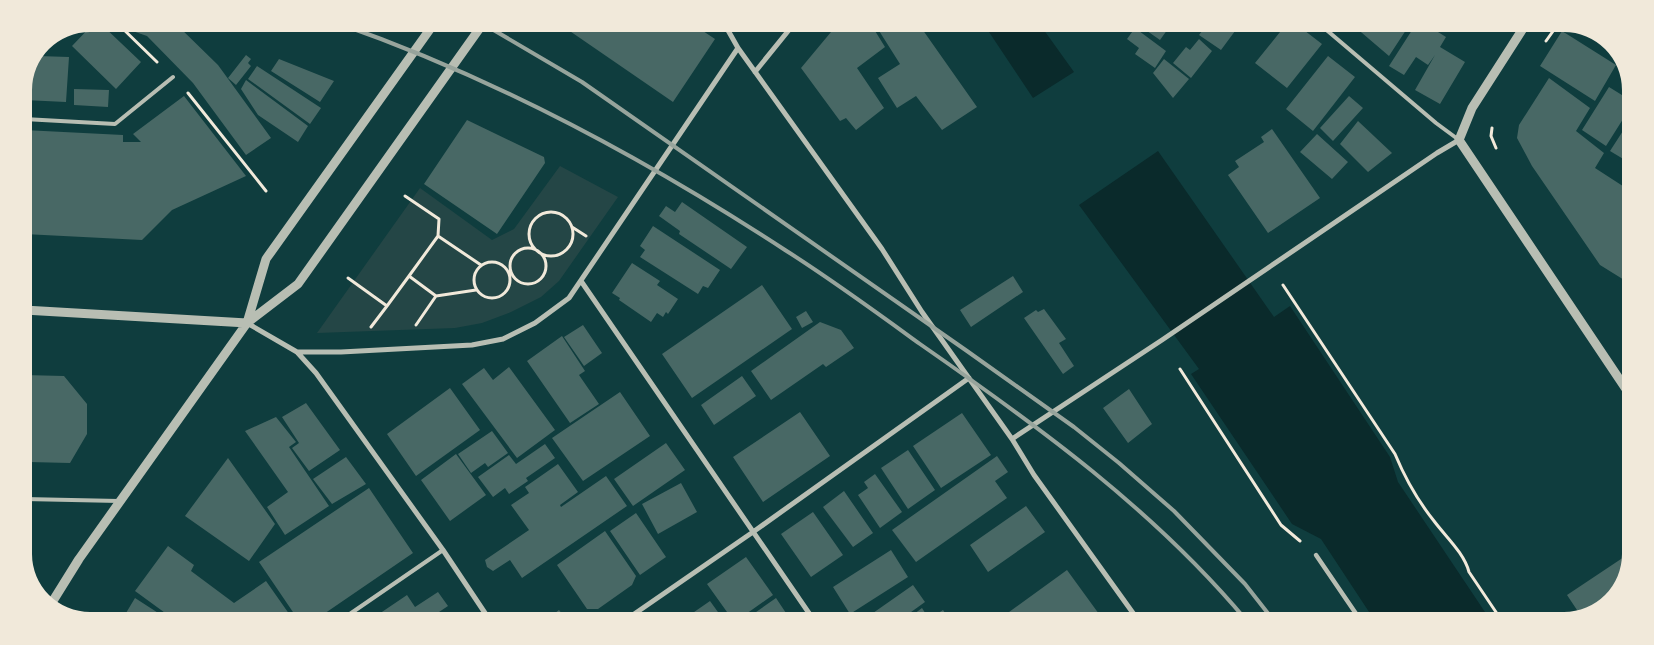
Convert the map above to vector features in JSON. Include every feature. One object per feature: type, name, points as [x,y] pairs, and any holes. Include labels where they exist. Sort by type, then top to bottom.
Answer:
[{"type":"street","points":[[247,323],[266,259],[428,32]]},
{"type":"street","points":[[54,600],[79,559],[247,323],[298,284],[477,32]]},
{"type":"street","points":[[729,32],[738,48],[882,249],[922,312],[1012,439],[1034,475],[1132,612]]},
{"type":"street","points":[[755,72],[789,32]]},
{"type":"street","points":[[1012,439],[1460,140],[1472,108],[1521,32]]},
{"type":"street","points":[[297,352],[341,352],[472,345],[503,339],[535,323],[569,298],[738,48]]},
{"type":"street","points":[[1460,140],[1622,382]]},
{"type":"street","points":[[581,281],[808,612]]},
{"type":"street","points":[[32,310],[247,323],[297,352],[330,392],[443,550],[484,612]]},
{"type":"street","points":[[636,612],[753,532],[969,378]]},
{"type":"street","points":[[1316,555],[1355,612]]},
{"type":"lane","points":[[1329,32],[1436,123],[1460,140]]},
{"type":"lane","points":[[32,119],[115,124],[173,77]]},
{"type":"lane","points":[[33,499],[120,501]]},
{"type":"lane","points":[[353,612],[443,550]]},
{"type":"path","points":[[126,32],[188,92],[266,191]]},
{"type":"path","points":[[1544,45],[1553,32]]},
{"type":"path","points":[[1492,122],[1491,136],[1497,150]]},
{"type":"path","points":[[366,334],[438,236],[439,219],[405,196]]},
{"type":"path","points":[[510,273],[497,262],[480,265],[474,276],[476,290],[486,298],[497,298],[503,295],[510,285],[510,273],[510,261],[517,251],[528,248],[539,252],[545,256],[560,255],[571,246],[574,238],[572,227],[567,218],[561,214],[546,212],[540,215],[530,226],[530,241],[539,252],[544,260],[546,268],[542,277],[534,283],[523,284],[510,273]]},
{"type":"path","points":[[438,236],[480,265]]},
{"type":"path","points":[[1270,266],[1394,454],[1406,479],[1435,523],[1442,529],[1466,564],[1469,572],[1496,612]]},
{"type":"path","points":[[409,276],[436,296],[476,290]]},
{"type":"path","points":[[348,278],[387,306]]},
{"type":"path","points":[[416,326],[436,296]]},
{"type":"path","points":[[1180,369],[1281,525],[1316,555]]},
{"type":"shaded area","points":[[989,32],[1045,32],[1074,72],[1033,98]]},
{"type":"shaded area","points":[[1158,151],[1274,317],[1290,306],[1390,457],[1398,482],[1485,612],[1369,612],[1321,539],[1292,524],[1191,374],[1199,369],[1079,205]]},
{"type":"shaded area","points":[[560,166],[618,197],[559,281],[541,297],[511,312],[482,323],[455,328],[317,333],[420,188],[492,240],[514,229]]},
{"type":"building","points":[[109,32],[141,62],[116,89],[72,46],[84,33]]},
{"type":"building","points":[[135,32],[184,32],[218,65],[271,138],[246,155],[193,83],[147,36]]},
{"type":"building","points":[[571,32],[704,32],[715,39],[673,102]]},
{"type":"building","points":[[831,32],[876,32],[885,47],[857,68],[884,108],[856,130],[846,118],[840,121],[801,68]]},
{"type":"building","points":[[880,32],[924,32],[977,107],[942,130],[916,96],[897,108],[878,78],[900,64]]},
{"type":"building","points":[[1132,32],[1140,32],[1166,51],[1155,68],[1135,54],[1139,48],[1127,39]]},
{"type":"building","points":[[1149,32],[1166,32],[1160,40]]},
{"type":"building","points":[[1201,32],[1234,32],[1221,50],[1199,35]]},
{"type":"building","points":[[1280,32],[1306,32],[1322,44],[1287,88],[1255,63]]},
{"type":"building","points":[[1361,32],[1405,32],[1389,56]]},
{"type":"building","points":[[1411,32],[1438,32],[1446,37],[1440,47],[1465,62],[1440,104],[1415,90],[1435,55],[1428,65],[1416,57],[1404,75],[1389,66]]},
{"type":"building","points":[[1561,32],[1616,65],[1595,101],[1540,66]]},
{"type":"building","points":[[1199,39],[1212,51],[1191,78],[1173,63],[1186,47],[1190,50]]},
{"type":"building","points":[[246,55],[251,59],[248,63],[251,66],[236,85],[228,78]]},
{"type":"building","points":[[43,56],[69,57],[66,102],[32,100],[34,79]]},
{"type":"building","points":[[1328,56],[1355,77],[1313,131],[1286,109]]},
{"type":"building","points":[[279,59],[334,81],[320,102],[271,71]]},
{"type":"building","points":[[1164,59],[1189,79],[1173,98],[1153,73]]},
{"type":"building","points":[[257,66],[321,108],[310,124],[248,79]]},
{"type":"building","points":[[1549,78],[1590,108],[1576,131],[1604,153],[1595,168],[1621,185],[1621,278],[1600,265],[1532,166],[1517,138],[1519,125]]},
{"type":"building","points":[[246,80],[308,126],[298,142],[258,115],[241,89]]},
{"type":"building","points":[[1609,87],[1621,94],[1621,122],[1606,146],[1582,130]]},
{"type":"building","points":[[74,89],[109,90],[108,107],[74,105]]},
{"type":"building","points":[[184,96],[246,176],[172,210],[142,240],[32,234],[32,130],[123,135],[123,142],[141,142],[133,134]]},
{"type":"building","points":[[1349,96],[1363,108],[1333,141],[1320,128]]},
{"type":"building","points":[[467,120],[544,157],[545,163],[497,234],[424,184]]},
{"type":"building","points":[[1358,121],[1392,153],[1368,172],[1340,144]]},
{"type":"building","points":[[1272,129],[1320,198],[1268,233],[1228,175],[1239,167],[1235,161],[1264,142],[1261,137]]},
{"type":"building","points":[[1317,134],[1348,162],[1332,179],[1300,152]]},
{"type":"building","points":[[1621,134],[1621,158],[1610,151]]},
{"type":"building","points":[[682,202],[747,247],[731,269],[679,234],[680,231],[659,216],[666,206],[675,212]]},
{"type":"building","points":[[653,226],[720,270],[708,288],[703,286],[698,294],[640,257],[645,250],[640,246]]},
{"type":"building","points":[[632,263],[660,281],[657,285],[678,299],[668,314],[666,312],[663,317],[657,313],[651,322],[612,293]]},
{"type":"building","points":[[1013,276],[1023,292],[971,327],[960,310]]},
{"type":"building","points":[[762,285],[792,329],[692,398],[662,354]]},
{"type":"building","points":[[1044,309],[1066,339],[1059,343],[1074,366],[1063,374],[1024,318],[1036,310],[1038,312]]},
{"type":"building","points":[[806,311],[813,322],[802,328],[796,317]]},
{"type":"building","points":[[820,322],[841,330],[854,348],[826,367],[823,364],[771,400],[751,371]]},
{"type":"building","points":[[583,325],[602,353],[584,366],[564,337]]},
{"type":"building","points":[[562,336],[585,371],[579,375],[599,404],[570,423],[527,361]]},
{"type":"building","points":[[509,367],[555,430],[517,458],[462,384],[484,368],[493,380]]},
{"type":"building","points":[[33,375],[64,376],[87,404],[87,434],[70,463],[33,462]]},
{"type":"building","points":[[742,376],[756,396],[714,425],[701,405]]},
{"type":"building","points":[[450,388],[480,430],[416,476],[387,434]]},
{"type":"building","points":[[1129,389],[1152,424],[1128,443],[1103,408]]},
{"type":"building","points":[[620,392],[650,436],[583,481],[552,438]]},
{"type":"building","points":[[306,403],[340,450],[309,471],[292,448],[299,443],[282,417]]},
{"type":"building","points":[[800,412],[830,456],[763,502],[733,457]]},
{"type":"building","points":[[962,413],[991,455],[941,488],[913,446]]},
{"type":"building","points":[[276,417],[296,442],[289,447],[329,506],[285,535],[267,507],[288,492],[245,431]]},
{"type":"building","points":[[492,431],[508,453],[488,467],[485,463],[471,473],[458,454]]},
{"type":"building","points":[[666,443],[685,470],[633,506],[614,479]]},
{"type":"building","points":[[545,444],[555,458],[526,478],[528,481],[509,494],[505,488],[493,497],[478,477],[509,455],[516,464]]},
{"type":"building","points":[[908,450],[935,490],[908,509],[881,468]]},
{"type":"building","points":[[456,454],[486,495],[450,521],[421,480]]},
{"type":"building","points":[[997,456],[1008,472],[995,481],[1007,498],[916,562],[892,530]]},
{"type":"building","points":[[346,457],[366,484],[332,504],[313,479]]},
{"type":"building","points":[[228,458],[275,524],[249,561],[185,516]]},
{"type":"building","points":[[558,464],[578,492],[560,505],[561,507],[606,476],[627,506],[522,578],[510,560],[493,571],[487,567],[485,560],[529,530],[511,505],[529,493],[525,487]]},
{"type":"building","points":[[875,474],[902,512],[880,528],[858,495],[868,488],[864,482]]},
{"type":"building","points":[[681,483],[697,512],[658,534],[642,504]]},
{"type":"building","points":[[369,488],[413,553],[327,612],[293,612],[259,562]]},
{"type":"building","points":[[844,491],[873,533],[853,547],[823,507]]},
{"type":"building","points":[[1026,506],[1045,532],[988,572],[970,545]]},
{"type":"building","points":[[813,512],[843,555],[811,577],[781,534]]},
{"type":"building","points":[[636,513],[666,557],[640,575],[610,531]]},
{"type":"building","points":[[605,531],[636,576],[632,585],[598,609],[587,609],[557,565]]},
{"type":"building","points":[[168,546],[194,565],[191,571],[234,603],[266,581],[288,612],[164,612],[135,591]]},
{"type":"building","points":[[891,550],[908,577],[853,612],[849,612],[833,587]]},
{"type":"building","points":[[746,557],[773,595],[749,612],[727,612],[707,584]]},
{"type":"building","points":[[1621,559],[1616,580],[1605,596],[1596,603],[1577,610],[1567,595]]},
{"type":"building","points":[[1067,570],[1098,612],[1009,612]]},
{"type":"building","points":[[913,585],[925,602],[911,612],[874,612]]},
{"type":"building","points":[[438,592],[448,606],[439,612],[382,612],[407,595],[415,607]]},
{"type":"building","points":[[135,598],[157,612],[127,612]]},
{"type":"building","points":[[776,598],[785,612],[756,612]]},
{"type":"building","points":[[710,601],[718,612],[694,612]]},
{"type":"building","points":[[922,608],[925,612],[917,612]]},
{"type":"railway","points":[[361,32],[456,69],[569,124],[679,184],[802,261],[1051,438],[1134,506],[1173,542],[1239,612]]},
{"type":"railway","points":[[497,32],[582,82],[1074,427],[1174,511],[1245,584],[1267,612]]}]
